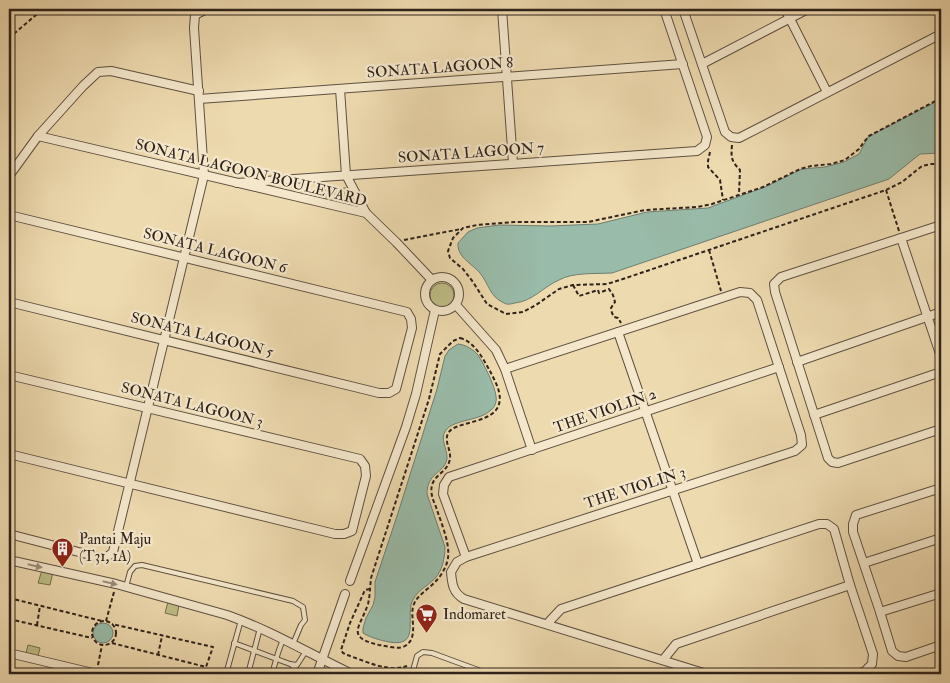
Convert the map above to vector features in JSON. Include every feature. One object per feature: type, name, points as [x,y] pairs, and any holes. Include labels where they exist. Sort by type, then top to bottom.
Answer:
[{"type":"street","points":[[9,534],[98,557],[107,557],[113,552],[204,175],[194,28],[196,15],[205,10],[225,9]]},
{"type":"street","points":[[502,9],[513,164]]},
{"type":"street","points":[[664,9],[707,137],[705,145]]},
{"type":"street","points":[[683,9],[725,132],[731,137],[739,138],[941,34]]},
{"type":"street","points":[[785,9],[827,92]]},
{"type":"street","points":[[702,64],[808,9]]},
{"type":"street","name":"SONATA LAGOON 8","points":[[38,136],[98,72],[111,71],[199,95],[340,89],[683,64]]},
{"type":"street","points":[[340,89],[346,175],[366,213]]},
{"type":"street","points":[[9,176],[38,136]]},
{"type":"street","name":"SONATA LAGOON BOULEVARD","points":[[38,136],[366,213],[432,280]]},
{"type":"street","name":"SONATA LAGOON 7","points":[[238,183],[697,151],[705,145]]},
{"type":"street","name":"SONATA LAGOON 6","points":[[9,215],[407,312],[411,319],[412,328],[396,389],[389,393]]},
{"type":"street","points":[[941,225],[781,277],[774,284],[828,458],[832,462],[838,463],[941,429]]},
{"type":"street","points":[[901,238],[941,357]]},
{"type":"street","points":[[439,277],[448,278],[455,282],[459,290],[456,306],[443,312],[429,306],[424,293],[432,280],[439,277]]},
{"type":"street","points":[[505,369],[740,292],[750,293],[757,300],[778,367]]},
{"type":"street","name":"SONATA LAGOON 5","points":[[9,302],[379,393],[389,393]]},
{"type":"street","points":[[456,306],[496,350],[505,369],[532,450]]},
{"type":"street","points":[[350,581],[406,427],[436,310]]},
{"type":"street","points":[[797,362],[941,312]]},
{"type":"street","points":[[621,331],[646,412],[698,564]]},
{"type":"street","name":"THE VIOLIN 2","points":[[466,556],[443,494],[444,485],[449,477],[778,367]]},
{"type":"street","name":"THE VIOLIN 3","points":[[466,556],[795,450],[802,444],[801,435],[778,367]]},
{"type":"street","points":[[814,415],[941,372]]},
{"type":"street","name":"SONATA LAGOON 3","points":[[9,375],[360,459],[365,466],[366,476],[352,531],[344,534],[335,534],[130,484]]},
{"type":"street","points":[[9,454],[130,484]]},
{"type":"street","points":[[941,488],[856,516],[853,524],[853,532],[892,651],[898,656],[906,657],[941,645]]},
{"type":"street","points":[[547,624],[561,609],[819,524],[827,524],[834,529],[850,586],[873,654],[872,664],[864,672],[855,674]]},
{"type":"street","points":[[864,563],[941,538]]},
{"type":"street","points":[[466,556],[457,562],[451,572],[452,584],[457,595],[464,599],[707,674]]},
{"type":"street","points":[[9,560],[116,584],[226,615],[260,628],[352,674]]},
{"type":"street","points":[[663,660],[676,644],[850,586]]},
{"type":"street","points":[[880,612],[941,592]]},
{"type":"street","points":[[317,674],[345,594]]},
{"type":"street","points":[[9,653],[96,674]]},
{"type":"lane","points":[[126,587],[130,572],[135,566],[142,566],[294,601],[303,607],[305,620],[301,625],[294,644]]},
{"type":"lane","points":[[226,674],[241,620]]},
{"type":"lane","points":[[248,674],[260,628]]},
{"type":"lane","points":[[272,674],[283,639]]},
{"type":"lane","points":[[234,643],[297,665],[306,651]]},
{"type":"lane","points":[[412,674],[417,656],[423,652],[432,653],[489,674]]},
{"type":"lane","points":[[290,664],[297,670],[296,674]]},
{"type":"path","points":[[9,38],[44,9]]},
{"type":"path","points":[[396,242],[477,225],[514,222],[588,222],[646,210],[697,207],[712,204],[763,186],[800,169],[845,160],[859,149],[869,136],[941,98]]},
{"type":"path","points":[[731,137],[733,163],[740,170],[739,194]]},
{"type":"path","points":[[705,145],[710,150],[708,168],[720,180],[723,200]]},
{"type":"path","points":[[463,228],[453,238],[448,251],[450,258],[463,269],[487,304],[506,314],[523,312],[559,289],[573,285],[607,284],[886,190],[902,182],[922,166],[941,164]]},
{"type":"path","points":[[886,190],[901,238]]},
{"type":"path","points":[[709,250],[723,298]]},
{"type":"path","points":[[573,285],[578,296],[598,290],[599,293],[609,289],[615,302],[611,308],[612,313],[614,317],[618,318],[621,331]]},
{"type":"path","points":[[460,338],[464,339],[482,357],[496,383],[499,391],[499,406],[489,416],[453,428],[448,432],[447,439],[450,458],[446,469],[433,482],[431,492],[448,546],[448,562],[435,582],[425,590],[414,604],[414,629],[406,646],[391,647],[365,641],[358,635],[358,627],[368,604],[370,589],[373,572],[429,399],[440,354],[453,341],[460,338]]},
{"type":"path","points":[[106,621],[116,584]]},
{"type":"path","points":[[370,589],[366,590],[350,623],[341,650],[348,655],[390,668],[415,666]]},
{"type":"path","points":[[9,598],[213,647],[206,667],[112,643],[102,646],[92,638],[91,632],[97,623],[102,621]]},
{"type":"path","points":[[36,625],[40,606]]},
{"type":"path","points":[[9,619],[92,638]]},
{"type":"path","points":[[112,624],[116,634],[112,643]]},
{"type":"path","points":[[158,655],[162,636]]},
{"type":"path","points":[[96,674],[102,646]]},
{"type":"shaded area","points":[[941,99],[941,153],[920,154],[889,179],[612,273],[565,277],[533,297],[521,302],[506,304],[495,297],[480,273],[465,260],[458,248],[458,243],[468,232],[477,228],[499,225],[550,226],[598,224],[647,212],[708,208],[765,187],[802,169],[825,167],[844,162],[859,154],[868,137]]},
{"type":"shaded area","points":[[346,188],[353,198],[351,203],[348,204],[315,197],[312,193],[315,189]]},
{"type":"shaded area","points":[[442,283],[447,284],[453,290],[453,300],[447,306],[442,307],[437,306],[431,300],[430,295],[431,290],[437,284]]},
{"type":"shaded area","points":[[458,344],[464,345],[478,355],[494,387],[496,402],[487,414],[450,426],[444,433],[447,459],[443,468],[430,481],[427,494],[445,547],[442,567],[434,579],[414,598],[410,612],[409,635],[406,640],[389,642],[379,640],[363,633],[366,618],[375,597],[375,582],[437,389],[445,356],[449,350]]},
{"type":"shaded area","points":[[42,570],[53,572],[50,585],[38,583]]},
{"type":"shaded area","points":[[168,602],[179,605],[177,616],[165,613]]},
{"type":"shaded area","points":[[99,623],[107,623],[113,629],[113,637],[107,643],[99,643],[93,637],[93,629]]},
{"type":"shaded area","points":[[28,645],[40,648],[37,660],[25,657]]},
{"type":"place","name":"Pantai Maju (T31, 1A)","points":[[63,567]]},
{"type":"place","name":"Indomaret","points":[[427,633]]}]
